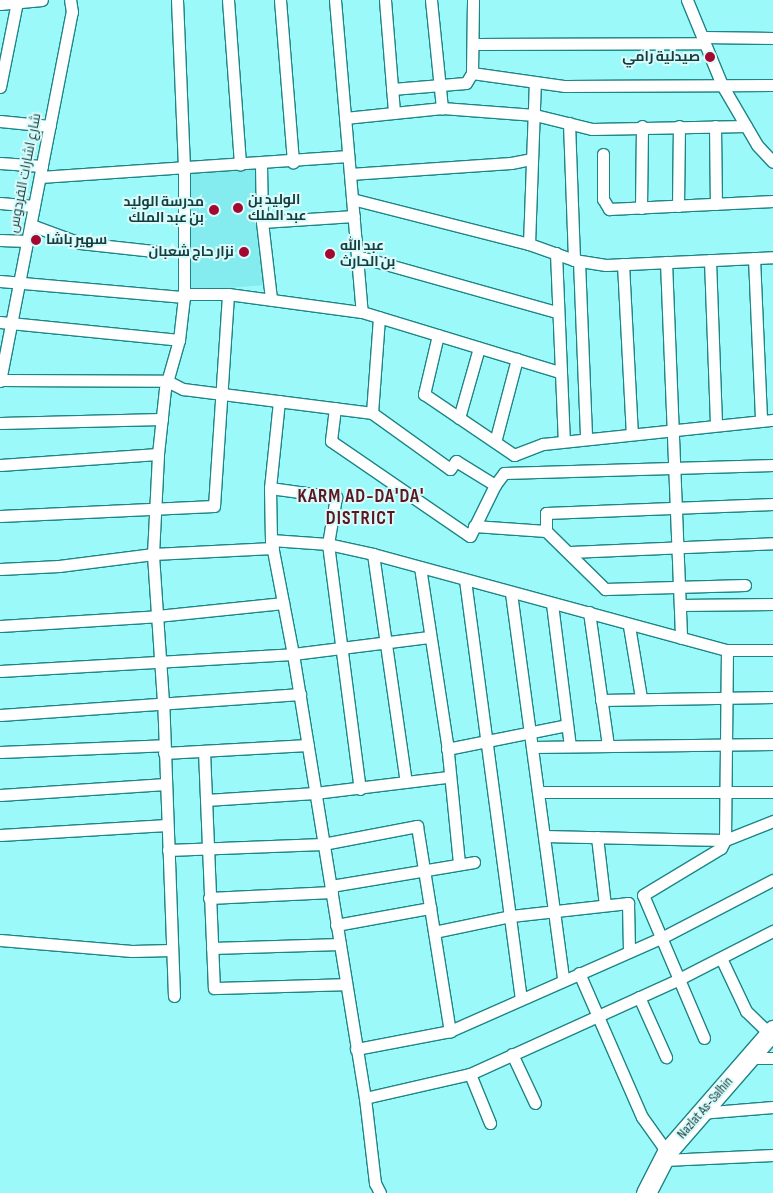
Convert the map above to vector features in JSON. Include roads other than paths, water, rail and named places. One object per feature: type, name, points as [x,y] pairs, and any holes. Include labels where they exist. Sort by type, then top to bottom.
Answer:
[{"type":"main road","name":"Nazlat As-Salhin","points":[[646,1193],[666,1156],[700,1113],[771,1032]]},
{"type":"street","points":[[0,4],[42,0]]},
{"type":"street","name":"شارع اشارات الفردوس","points":[[0,381],[6,322],[20,282],[72,12],[70,0]]},
{"type":"street","points":[[174,996],[163,702],[153,554],[154,509],[162,419],[167,381],[179,340],[183,296],[184,167],[177,0]]},
{"type":"street","points":[[228,0],[240,165]]},
{"type":"street","points":[[280,0],[292,162]]},
{"type":"street","points":[[335,0],[362,312]]},
{"type":"street","points":[[385,0],[394,113]]},
{"type":"street","points":[[431,0],[442,108]]},
{"type":"street","points":[[392,89],[464,85],[472,73],[474,44],[473,0]]},
{"type":"street","points":[[687,0],[722,84],[746,126],[773,162]]},
{"type":"street","points":[[0,87],[18,2]]},
{"type":"street","points":[[474,44],[773,38]]},
{"type":"street","points":[[472,73],[535,83],[611,88],[722,84],[773,85]]},
{"type":"street","points":[[529,244],[531,159],[536,115],[535,83]]},
{"type":"street","points":[[345,118],[442,108],[536,115],[592,129],[642,126],[746,126]]},
{"type":"street","points":[[0,121],[50,126]]},
{"type":"street","points":[[569,123],[586,439]]},
{"type":"street","points":[[641,208],[642,126]]},
{"type":"street","points":[[678,206],[679,126]]},
{"type":"street","points":[[715,126],[716,204]]},
{"type":"street","points":[[603,154],[603,199],[609,209],[773,201]]},
{"type":"street","points":[[40,177],[292,162],[348,156]]},
{"type":"street","points":[[350,174],[511,164],[531,159]]},
{"type":"street","points":[[0,163],[42,166]]},
{"type":"street","points":[[262,164],[262,222],[271,299]]},
{"type":"street","points":[[352,199],[529,244],[576,260],[623,264],[773,257]]},
{"type":"street","points":[[0,203],[34,206]]},
{"type":"street","points":[[262,222],[354,216]]},
{"type":"street","points":[[31,225],[80,243],[154,251]]},
{"type":"street","points":[[0,240],[27,242]]},
{"type":"street","points":[[556,253],[556,312],[564,442]]},
{"type":"street","points":[[357,256],[556,312]]},
{"type":"street","points":[[754,258],[760,421]]},
{"type":"street","points":[[710,260],[716,425]]},
{"type":"street","points":[[666,262],[681,638]]},
{"type":"street","points":[[623,264],[632,434]]},
{"type":"street","points":[[0,281],[183,296],[228,294],[362,312],[560,372]]},
{"type":"street","points":[[0,516],[214,506],[228,294]]},
{"type":"street","points":[[372,413],[379,317]]},
{"type":"street","points":[[6,322],[179,340]]},
{"type":"street","points":[[438,335],[424,394],[514,455],[543,444],[773,420]]},
{"type":"street","points":[[460,418],[479,348]]},
{"type":"street","points":[[495,442],[517,359]]},
{"type":"street","points":[[0,381],[167,381],[183,389],[223,392],[372,413],[450,469],[456,461],[495,485]]},
{"type":"street","points":[[279,401],[270,488],[272,544],[300,694],[345,984],[365,1098],[375,1183],[380,1193]]},
{"type":"street","points":[[334,408],[331,441],[470,536],[495,485],[504,474],[773,465]]},
{"type":"street","points":[[0,424],[162,419]]},
{"type":"street","points":[[0,465],[158,454]]},
{"type":"street","points":[[270,488],[336,497],[328,544],[360,789]]},
{"type":"street","points":[[546,531],[546,513],[773,504]]},
{"type":"street","points":[[474,526],[546,531],[570,552],[605,589],[745,586]]},
{"type":"street","points":[[0,568],[59,566],[153,554],[272,544],[328,544],[373,554],[511,593],[589,612],[630,626],[727,650],[773,650]]},
{"type":"street","points":[[570,552],[773,544]]},
{"type":"street","points":[[373,554],[406,782]]},
{"type":"street","points":[[420,567],[447,749],[448,777],[459,863]]},
{"type":"street","points":[[465,580],[521,998]]},
{"type":"street","points":[[511,593],[563,979]]},
{"type":"street","points":[[0,626],[157,616],[282,603]]},
{"type":"street","points":[[552,604],[570,746]]},
{"type":"street","points":[[680,605],[773,604]]},
{"type":"street","points":[[589,612],[608,745]]},
{"type":"street","points":[[630,626],[641,698]]},
{"type":"street","points":[[0,671],[160,660],[293,654],[429,637]]},
{"type":"street","points":[[704,1038],[644,895],[721,848],[725,840],[727,650]]},
{"type":"street","points":[[0,715],[163,702],[300,694]]},
{"type":"street","points":[[601,700],[773,697]]},
{"type":"street","points":[[447,749],[567,725]]},
{"type":"street","points":[[532,747],[727,743],[773,744]]},
{"type":"street","points":[[0,752],[164,749],[204,751],[308,745]]},
{"type":"street","points":[[204,751],[206,850],[214,988],[345,984]]},
{"type":"street","points":[[206,800],[315,794],[448,777]]},
{"type":"street","points":[[0,795],[166,784]]},
{"type":"street","points":[[538,792],[773,792]]},
{"type":"street","points":[[544,836],[725,840],[773,821]]},
{"type":"street","points":[[0,835],[167,825]]},
{"type":"street","points":[[168,850],[323,844],[417,826],[450,1031]]},
{"type":"street","points":[[597,837],[605,905]]},
{"type":"street","points":[[209,898],[331,889],[459,863],[474,862]]},
{"type":"street","points":[[356,1049],[450,1031],[578,972],[661,938],[773,880]]},
{"type":"street","points":[[434,932],[511,916],[628,903],[629,951]]},
{"type":"street","points":[[336,925],[430,908]]},
{"type":"street","points":[[365,1098],[470,1074],[679,980],[773,931]]},
{"type":"street","points":[[0,940],[132,951],[172,950]]},
{"type":"street","points":[[212,948],[340,944]]},
{"type":"street","points":[[721,958],[746,1011],[771,1032]]},
{"type":"street","points":[[578,972],[642,1117],[666,1156],[773,1155]]},
{"type":"street","points":[[639,997],[666,1057]]},
{"type":"street","points":[[512,1054],[535,1103]]},
{"type":"street","points":[[749,1058],[773,1058]]},
{"type":"street","points":[[470,1074],[490,1123]]},
{"type":"street","points":[[700,1113],[773,1107]]},
{"type":"place","name":"صيدلية رامي","points":[[710,57]]},
{"type":"place","name":"الوليد بن عبد الملك","points":[[238,208]]},
{"type":"place","name":"مدرسة الوليد بن عبد الملك","points":[[214,210]]},
{"type":"place","name":"سهير باشا","points":[[36,240]]},
{"type":"place","name":"نزار حاج شعبان","points":[[244,252]]},
{"type":"place","name":"عبد الله بن الحارث","points":[[330,254]]},
{"type":"district","name":"KARM AD-DA'DA' DISTRICT","points":[[361,508]]}]
